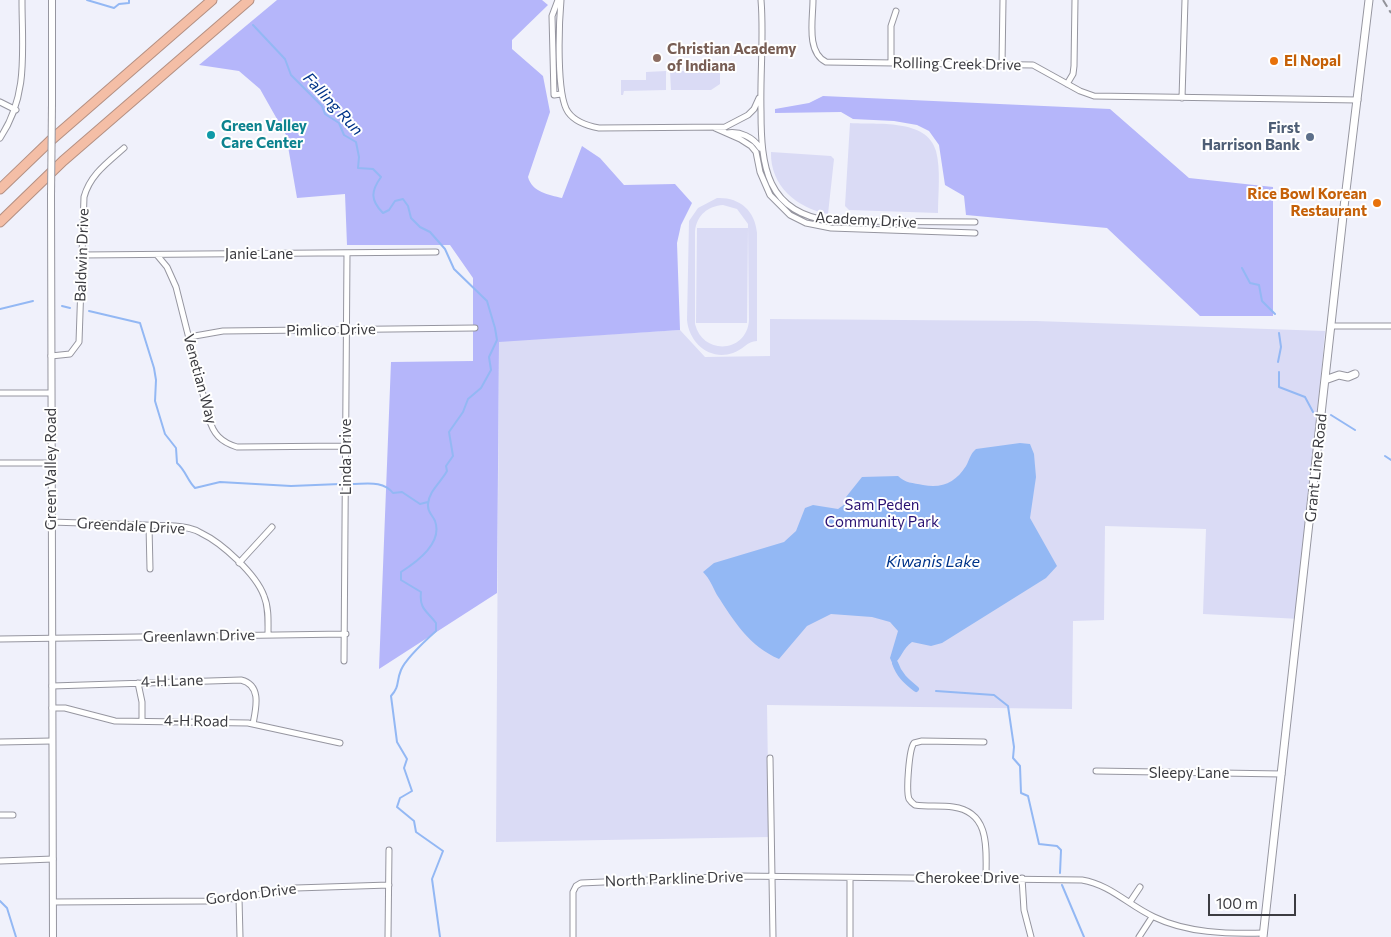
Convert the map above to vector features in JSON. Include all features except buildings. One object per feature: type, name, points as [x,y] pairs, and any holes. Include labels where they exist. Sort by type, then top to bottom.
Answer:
[{"type":"highway","points":[[0,188],[50,141],[212,0]]},
{"type":"highway","points":[[0,222],[63,160],[249,0]]},
{"type":"main road","name":"Grant Line Road","points":[[1264,935],[1369,0]]},
{"type":"main road","points":[[1325,380],[1340,375],[1350,377],[1354,374]]},
{"type":"street","points":[[0,138],[16,110],[21,86],[22,0]]},
{"type":"street","name":"Green Valley Road","points":[[52,0],[51,522],[53,937]]},
{"type":"street","points":[[560,0],[560,94],[568,112],[580,122],[599,128],[725,126],[734,123],[754,110],[761,95]]},
{"type":"street","points":[[560,0],[552,16],[554,95],[560,94]]},
{"type":"street","name":"Academy Drive","points":[[761,0],[762,151],[768,177],[784,202],[808,217],[831,221],[975,222]]},
{"type":"street","name":"Rolling Creek Drive","points":[[813,0],[813,47],[817,56],[826,62],[1037,66],[1067,84],[1094,96],[1358,100]]},
{"type":"street","points":[[1002,0],[1002,64]]},
{"type":"street","points":[[1067,84],[1073,74],[1074,66],[1075,0]]},
{"type":"street","points":[[1182,98],[1185,0]]},
{"type":"street","points":[[892,63],[891,26],[896,11]]},
{"type":"street","points":[[0,102],[16,110]]},
{"type":"street","points":[[734,123],[732,128],[735,132]]},
{"type":"street","name":"Academy Drive","points":[[710,127],[751,146],[756,152],[760,172],[770,195],[785,211],[806,223],[830,228],[975,233]]},
{"type":"street","points":[[726,133],[735,132],[749,137],[762,151]]},
{"type":"street","name":"Baldwin Drive","points":[[51,356],[70,354],[79,342],[86,191],[96,174],[124,148]]},
{"type":"street","name":"Janie Lane","points":[[82,255],[436,252]]},
{"type":"street","name":"Linda Drive","points":[[344,661],[346,634],[347,253]]},
{"type":"street","name":"Venetian Way","points":[[158,255],[172,276],[210,424],[216,435],[225,443],[246,448],[346,446]]},
{"type":"street","points":[[1332,326],[1391,326]]},
{"type":"street","name":"Pimlico Drive","points":[[189,337],[223,331],[475,328]]},
{"type":"street","points":[[0,393],[51,394]]},
{"type":"street","points":[[0,463],[51,463]]},
{"type":"street","name":"Greendale Drive","points":[[51,522],[174,526],[195,530],[213,540],[258,583],[263,593],[268,614],[268,635]]},
{"type":"street","points":[[149,526],[150,569]]},
{"type":"street","points":[[239,563],[272,527]]},
{"type":"street","name":"Greenlawn Drive","points":[[0,639],[346,634]]},
{"type":"street","name":"4-H Lane","points":[[52,686],[231,679],[245,681],[251,685],[255,693],[256,703],[253,724]]},
{"type":"street","points":[[138,683],[142,702],[142,720]]},
{"type":"street","name":"4-H Road","points":[[52,708],[76,711],[100,719],[231,721],[340,743]]},
{"type":"street","points":[[0,742],[52,741]]},
{"type":"street","points":[[984,742],[922,741],[914,743],[910,750],[908,792],[910,800],[915,805],[960,808],[977,817],[984,834],[986,878]]},
{"type":"street","points":[[770,758],[773,937]]},
{"type":"street","name":"Sleepy Lane","points":[[1096,771],[1282,774]]},
{"type":"street","points":[[0,815],[14,815]]},
{"type":"street","points":[[388,937],[389,850]]},
{"type":"street","points":[[0,860],[53,859]]},
{"type":"street","name":"Cherokee Drive","points":[[772,876],[1022,878],[1090,881],[1104,886],[1152,916],[1175,926],[1191,930],[1264,935]]},
{"type":"street","name":"North Parkline Drive","points":[[573,937],[573,892],[576,886],[581,883],[772,876]]},
{"type":"street","points":[[850,878],[850,937]]},
{"type":"street","points":[[1022,878],[1024,910],[1031,937]]},
{"type":"street","name":"Gordon Drive","points":[[53,902],[206,901],[239,898],[296,888],[389,885]]},
{"type":"street","points":[[1130,902],[1140,887]]},
{"type":"street","points":[[239,898],[240,937]]},
{"type":"street","points":[[1139,937],[1152,916]]},
{"type":"green space","points":[[666,71],[666,90],[624,91],[623,95],[621,95],[621,80],[646,80],[646,72]]},
{"type":"green space","points":[[670,71],[720,71],[720,84],[711,90],[671,90]]},
{"type":"green space","points":[[850,123],[899,125],[912,128],[931,140],[936,151],[938,166],[938,213],[849,210],[845,206]]},
{"type":"green space","points":[[771,152],[831,156],[834,159],[828,214],[806,207],[788,194],[780,185],[775,175]]},
{"type":"green space","points":[[717,198],[732,200],[745,206],[756,225],[757,341],[750,342],[736,352],[725,355],[709,352],[696,343],[687,320],[689,221],[698,208]],"holes":[[[723,205],[737,209],[748,224],[749,320],[746,331],[741,339],[733,344],[715,345],[707,342],[695,324],[695,231],[698,220],[708,209]]]},
{"type":"green space","points":[[697,228],[748,228],[747,323],[696,323]]},
{"type":"green space","name":"Sam Peden Community Park","points":[[770,319],[1036,321],[1325,331],[1300,619],[1203,614],[1206,529],[1105,526],[1104,620],[1073,621],[1072,709],[767,705],[769,837],[496,842],[499,341],[680,330],[705,357],[770,356]]},
{"type":"shaded area","points":[[277,0],[542,0],[548,5],[512,40],[512,49],[543,76],[550,112],[528,177],[530,182],[542,192],[562,198],[582,146],[600,158],[624,185],[675,184],[692,203],[681,225],[677,243],[680,330],[499,342],[497,593],[379,669],[391,362],[473,361],[473,278],[450,245],[347,245],[345,194],[297,198],[286,135],[260,89],[239,71],[199,65]]},
{"type":"shaded area","points":[[823,96],[1110,109],[1189,178],[1273,187],[1273,316],[1200,316],[1107,228],[966,215],[964,196],[945,185],[939,145],[929,131],[917,125],[894,121],[853,119],[841,112],[775,113],[775,109],[809,103]]},
{"type":"water","name":"Kiwanis Lake","points":[[1020,443],[1030,444],[1034,454],[1036,477],[1030,518],[1057,566],[1046,578],[942,643],[931,646],[912,642],[893,665],[890,658],[898,631],[890,622],[872,617],[831,614],[807,626],[779,659],[768,654],[743,632],[703,572],[714,563],[784,542],[796,531],[805,508],[813,505],[838,509],[845,504],[846,497],[862,477],[898,476],[903,480],[913,483],[930,486],[942,485],[953,480],[962,472],[976,449]]},
{"type":"waterway","points":[[87,0],[114,8],[119,4],[129,3],[129,0]]},
{"type":"waterway","name":"Falling Run","points":[[253,25],[285,59],[291,75],[322,106],[325,114],[339,123],[344,135],[356,142],[359,157],[358,168],[373,169],[381,177],[373,195],[379,208],[383,213],[389,210],[395,201],[403,199],[408,206],[411,218],[420,227],[430,232],[445,249],[454,269],[487,301],[495,328],[497,340],[489,357],[491,370],[481,388],[468,399],[463,412],[449,432],[453,456],[446,466],[447,471],[429,499],[428,509],[435,521],[435,537],[427,551],[401,572],[401,580],[421,592],[422,606],[436,623],[436,631],[407,660],[400,674],[397,687],[391,696],[397,742],[407,759],[404,768],[412,791],[400,798],[397,807],[414,821],[416,832],[443,851],[432,879],[440,937]]},
{"type":"waterway","points":[[1242,268],[1250,283],[1259,285],[1262,301],[1275,314]]},
{"type":"waterway","points":[[0,309],[33,301]]},
{"type":"waterway","points":[[62,306],[70,308]]},
{"type":"waterway","points":[[89,311],[140,323],[154,368],[156,380],[155,401],[165,434],[176,448],[177,463],[195,488],[220,482],[291,486],[340,484]]},
{"type":"waterway","points":[[1278,362],[1281,347],[1279,333]]},
{"type":"waterway","points":[[1279,372],[1279,387],[1305,397],[1313,412]]},
{"type":"waterway","points":[[1331,415],[1355,430]]},
{"type":"waterway","points":[[1385,456],[1391,460]]},
{"type":"waterway","points":[[351,484],[379,484],[393,493],[402,492],[420,504],[428,502]]},
{"type":"waterway","points":[[895,663],[903,678],[916,689]]},
{"type":"waterway","points":[[936,691],[994,695],[1008,706],[1014,747],[1013,758],[1020,766],[1021,793],[1028,796],[1039,844],[1057,846],[1061,850],[1060,873]]},
{"type":"waterway","points":[[1062,885],[1084,937]]},
{"type":"waterway","points":[[0,901],[7,908],[16,937]]},
{"type":"railway","points":[[1383,0],[1391,13]]},
{"type":"place","name":"Christian Academy of Indiana","points":[[657,58]]},
{"type":"place","name":"El Nopal","points":[[1274,61]]},
{"type":"place","name":"Green Valley Care Center","points":[[211,135]]},
{"type":"place","name":"First Harrison Bank","points":[[1310,137]]},
{"type":"place","name":"Rice Bowl Korean Restaurant","points":[[1377,203]]}]
